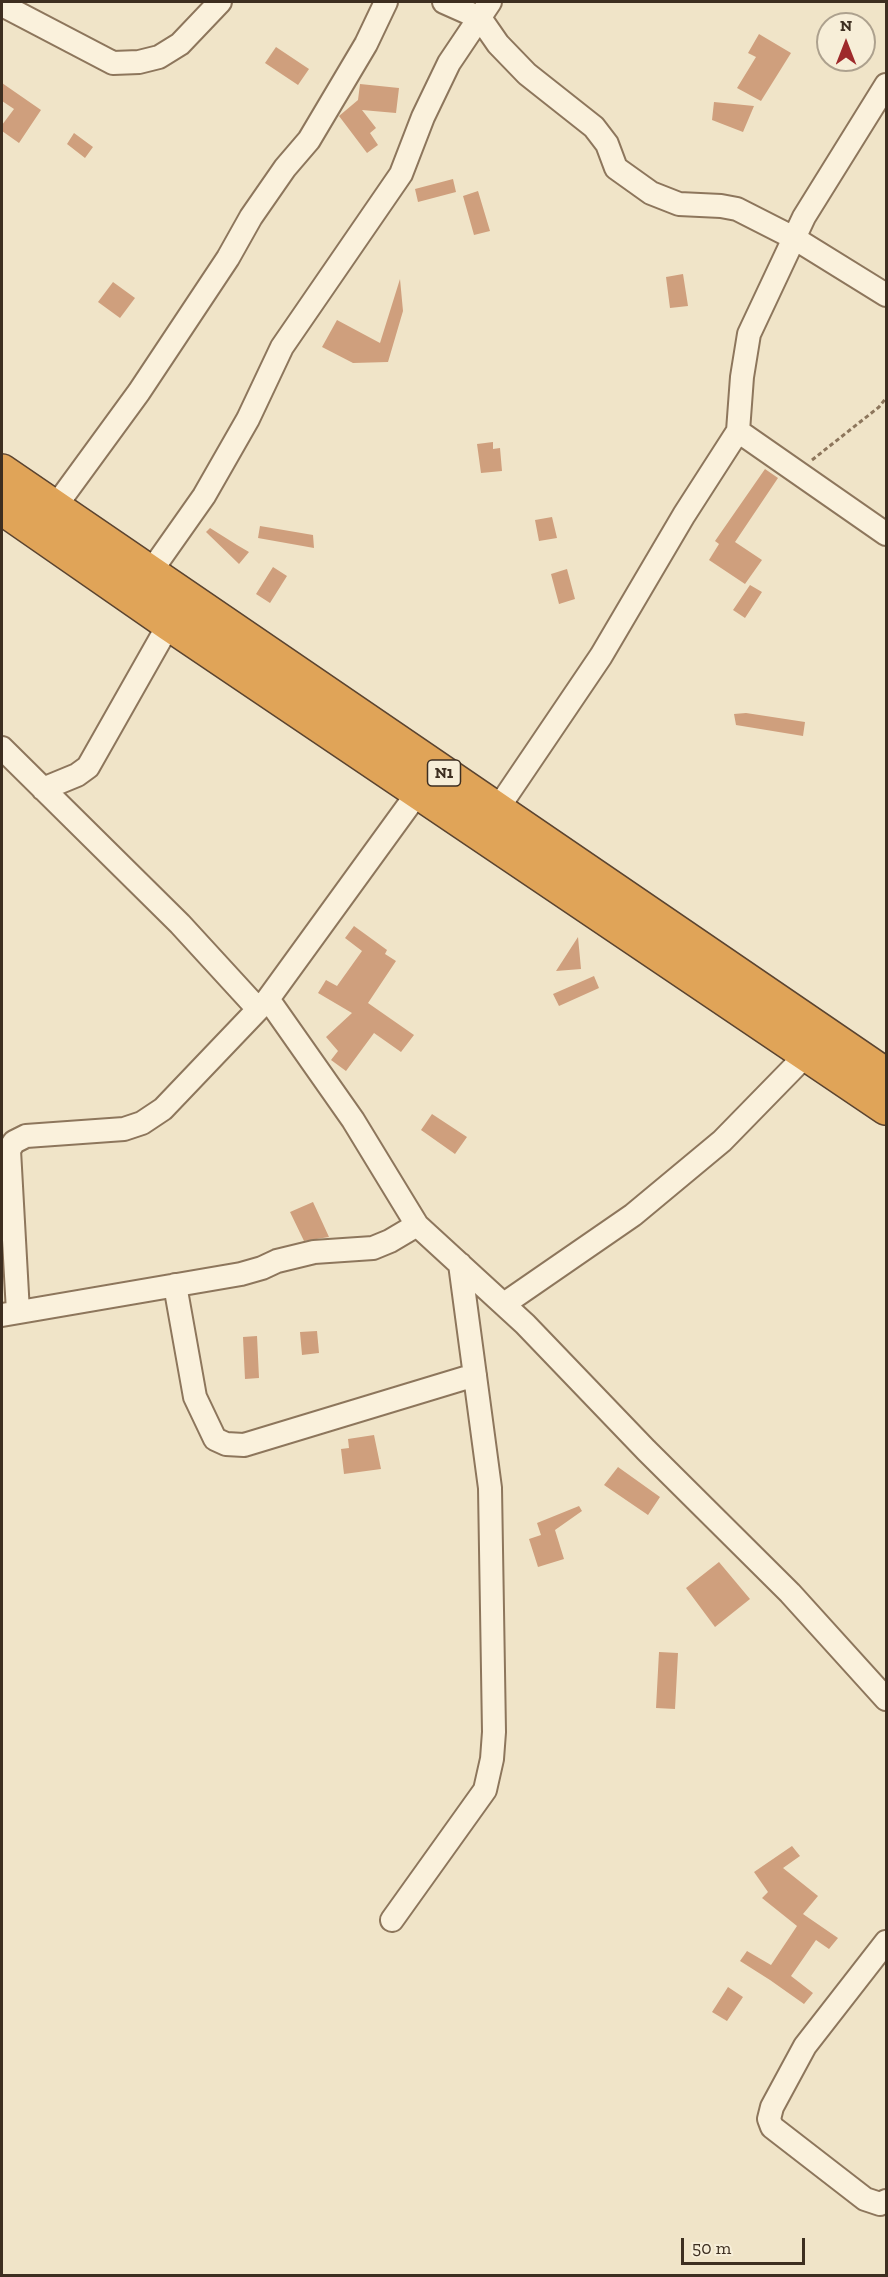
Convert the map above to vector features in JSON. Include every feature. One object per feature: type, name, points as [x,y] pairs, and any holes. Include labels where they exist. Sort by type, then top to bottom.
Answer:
[{"type":"highway","name":"N1","points":[[2,471],[55,507],[141,585],[169,624],[418,791],[489,822],[807,1054],[886,1108]]},
{"type":"highway","name":"N1","points":[[2,508],[141,585],[489,822],[886,1075]]},
{"type":"street","points":[[2,5],[113,63],[139,62],[159,57],[180,44],[220,2]]},
{"type":"street","points":[[55,507],[139,392],[228,258],[251,217],[285,168],[309,140],[366,44],[386,2]]},
{"type":"street","points":[[444,2],[485,10]]},
{"type":"street","points":[[485,10],[498,44],[527,74],[594,127],[607,144],[616,168],[651,193],[680,204],[737,209],[794,238],[886,295]]},
{"type":"street","points":[[141,585],[204,496],[248,419],[282,347],[400,174],[423,117],[449,63],[485,10]]},
{"type":"street","points":[[489,822],[601,656],[684,515],[738,431],[742,376],[749,333],[804,217],[886,85]]},
{"type":"street","points":[[738,431],[886,534]]},
{"type":"street","points":[[43,789],[77,775],[88,767],[169,624]]},
{"type":"street","points":[[2,748],[263,1004],[353,1120],[417,1225],[504,1304],[790,1593],[886,1699]]},
{"type":"street","points":[[417,1225],[373,1248],[314,1252],[277,1261],[241,1274],[10,1314],[9,1150],[14,1142],[26,1136],[124,1129],[142,1123],[163,1109],[263,1004],[418,791]]},
{"type":"street","points":[[504,1304],[633,1215],[722,1141],[807,1054]]},
{"type":"street","points":[[392,1920],[485,1790],[492,1759],[494,1732],[490,1488],[460,1264]]},
{"type":"street","points":[[174,1285],[195,1397],[215,1439],[226,1444],[244,1445],[475,1375]]},
{"type":"street","points":[[886,1942],[805,2046],[772,2107],[770,2119],[772,2127],[865,2199],[880,2204],[886,2201]]},
{"type":"path","points":[[797,473],[879,407],[886,398]]},
{"type":"building","points":[[759,34],[791,53],[761,101],[737,88],[756,57],[748,53]]},
{"type":"building","points":[[276,47],[309,69],[298,85],[265,63]]},
{"type":"building","points":[[2,83],[41,110],[19,143],[2,131],[2,125],[14,109],[2,101]]},
{"type":"building","points":[[360,84],[399,88],[396,113],[362,110],[376,128],[370,133],[378,145],[367,153],[339,116],[358,100]]},
{"type":"building","points":[[714,102],[754,106],[743,132],[712,120]]},
{"type":"building","points":[[74,133],[93,147],[85,158],[67,144]]},
{"type":"building","points":[[453,179],[456,192],[418,202],[415,189]]},
{"type":"building","points":[[478,191],[490,231],[474,235],[463,196]]},
{"type":"building","points":[[683,274],[688,306],[670,308],[666,277]]},
{"type":"building","points":[[400,279],[403,311],[388,362],[353,363],[322,347],[337,320],[380,343]]},
{"type":"building","points":[[113,282],[135,298],[120,318],[98,302]]},
{"type":"building","points":[[493,442],[493,449],[500,448],[502,471],[481,473],[477,444]]},
{"type":"building","points":[[765,469],[778,478],[735,542],[762,560],[745,584],[709,560],[719,544],[715,541]]},
{"type":"building","points":[[552,517],[557,538],[539,541],[535,520]]},
{"type":"building","points":[[260,526],[313,535],[314,548],[258,538]]},
{"type":"building","points":[[210,528],[249,552],[239,564],[206,532]]},
{"type":"building","points":[[273,567],[287,576],[270,603],[256,594]]},
{"type":"building","points":[[567,569],[575,599],[559,604],[551,574]]},
{"type":"building","points":[[750,585],[762,592],[745,618],[733,610]]},
{"type":"building","points":[[746,713],[805,722],[803,736],[736,725],[734,714]]},
{"type":"building","points":[[354,926],[387,950],[385,954],[396,961],[368,1003],[414,1035],[401,1052],[374,1033],[346,1071],[331,1060],[338,1051],[326,1037],[352,1013],[318,993],[326,980],[337,986],[362,951],[345,938]]},
{"type":"building","points":[[578,937],[581,969],[556,971]]},
{"type":"building","points":[[594,976],[599,988],[559,1006],[553,994]]},
{"type":"building","points":[[432,1114],[467,1137],[455,1154],[421,1130]]},
{"type":"building","points":[[313,1202],[329,1237],[304,1241],[290,1212]]},
{"type":"building","points":[[317,1331],[319,1353],[302,1355],[300,1332]]},
{"type":"building","points":[[257,1336],[259,1378],[245,1379],[243,1337]]},
{"type":"building","points":[[374,1435],[381,1469],[344,1474],[341,1449],[349,1448],[348,1439]]},
{"type":"building","points":[[618,1467],[660,1497],[648,1515],[604,1485]]},
{"type":"building","points":[[579,1506],[582,1511],[555,1530],[564,1559],[538,1567],[529,1539],[541,1535],[537,1523]]},
{"type":"building","points":[[719,1562],[750,1599],[715,1627],[686,1588]]},
{"type":"building","points":[[659,1652],[678,1653],[675,1709],[656,1708]]},
{"type":"building","points":[[792,1846],[800,1856],[783,1868],[818,1896],[803,1914],[838,1938],[829,1949],[816,1940],[791,1976],[813,1993],[804,2004],[740,1961],[747,1951],[771,1965],[797,1926],[762,1898],[768,1892],[754,1872]]},
{"type":"building","points":[[728,1987],[743,1997],[727,2021],[712,2012]]}]
